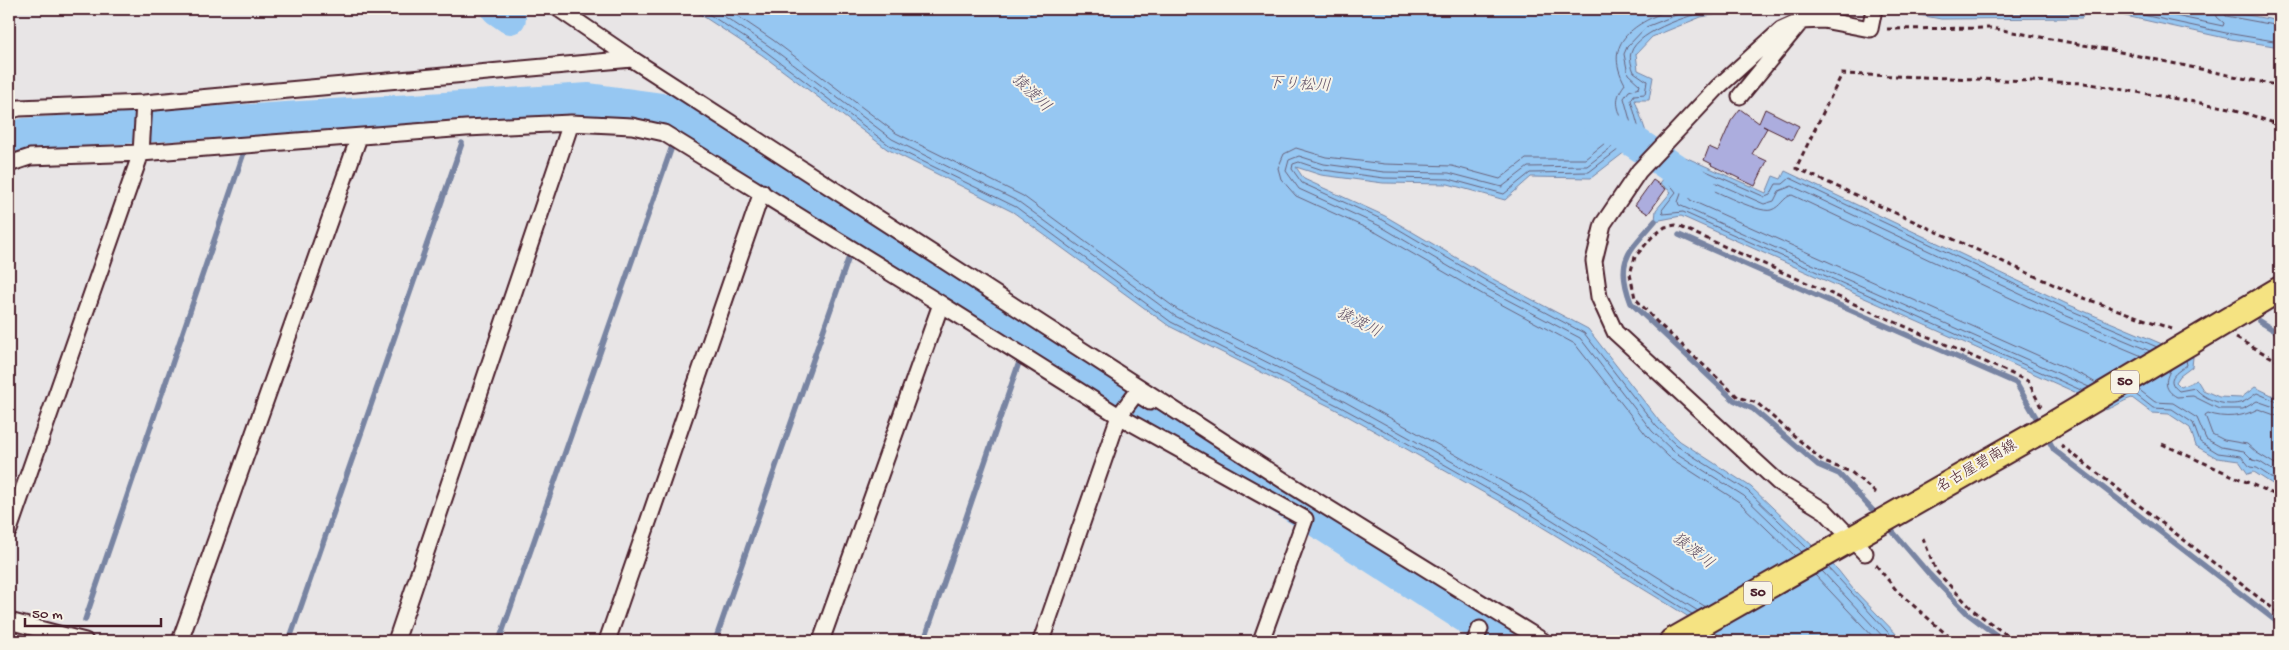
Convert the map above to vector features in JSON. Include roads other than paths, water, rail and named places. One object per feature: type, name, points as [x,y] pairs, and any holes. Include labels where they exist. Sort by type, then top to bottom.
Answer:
[{"type":"main road","name":"名古屋碧南線","points":[[1672,641],[1854,545],[1873,527],[2032,436],[2055,425],[2280,289]]},
{"type":"street","points":[[559,9],[632,59],[1210,432],[1543,641]]},
{"type":"street","points":[[1854,545],[1825,511],[1778,482],[1615,332],[1599,297],[1594,261],[1603,224],[1639,170],[1700,106],[1781,30],[1801,20],[1823,20],[1870,29],[1874,9]]},
{"type":"street","points":[[1740,96],[1801,20]]},
{"type":"street","points":[[9,111],[19,108],[144,103],[632,59]]},
{"type":"street","points":[[9,530],[141,153],[144,103]]},
{"type":"street","points":[[9,164],[30,158],[141,153],[571,123],[632,126],[664,133],[762,192],[1120,416],[1305,519],[1261,641]]},
{"type":"street","points":[[396,641],[571,123]]},
{"type":"street","points":[[180,641],[358,137]]},
{"type":"street","points":[[607,641],[762,192]]},
{"type":"street","points":[[821,641],[941,304]]},
{"type":"street","points":[[1041,641],[1120,416],[1136,393],[1193,430],[1210,432]]},
{"type":"street","points":[[9,621],[85,641]]},
{"type":"water","points":[[692,9],[1747,9],[1701,17],[1652,37],[1636,54],[1638,70],[1653,77],[1649,100],[1635,100],[1647,135],[1591,178],[1531,177],[1505,200],[1448,184],[1383,183],[1321,175],[1296,167],[1304,179],[1385,216],[1493,279],[1588,329],[1660,422],[1680,441],[1751,487],[1838,570],[1853,589],[1903,641],[1728,641],[1516,511],[1403,447],[1335,409],[1169,326],[1013,212],[887,149],[762,55]]},
{"type":"water","points":[[1885,9],[2093,9],[2084,11],[2082,18],[1941,19]]},
{"type":"water","points":[[2094,9],[2214,9],[2280,21],[2280,47],[2225,38]]},
{"type":"water","points":[[1671,155],[1679,163],[1685,157],[1766,193],[1773,176],[1781,179],[1785,171],[2067,304],[2193,357],[2192,367],[2180,376],[2176,382],[2181,387],[2197,380],[2203,390],[2219,397],[2241,398],[2255,387],[2280,399],[2280,489],[2254,472],[2248,474],[2239,461],[2217,458],[2196,446],[2190,428],[2169,414],[2152,413],[2132,398],[2104,410],[2077,393],[1681,216],[1655,221],[1656,210],[1671,192],[1660,183],[1665,177],[1655,169]]},
{"type":"waterway","points":[[497,9],[510,18]]},
{"type":"waterway","points":[[9,138],[25,134],[589,99],[670,110],[1503,641]]},
{"type":"waterway","points":[[472,113],[474,106]]},
{"type":"waterway","points":[[499,641],[682,118]]},
{"type":"waterway","points":[[85,620],[255,120]]},
{"type":"waterway","points":[[1598,121],[1636,143],[1700,186]]},
{"type":"waterway","points":[[289,641],[462,143]]},
{"type":"waterway","points":[[1655,221],[1631,249],[1624,267],[1626,289],[1631,303],[1734,400],[1753,409],[1818,465],[1839,474],[1879,517]]},
{"type":"waterway","points":[[715,641],[858,231]]},
{"type":"waterway","points":[[1679,235],[2016,383],[2040,424]]},
{"type":"waterway","points":[[2259,321],[2280,334]]},
{"type":"waterway","points":[[924,641],[1027,339]]},
{"type":"waterway","points":[[2046,435],[2054,450],[2280,624]]},
{"type":"waterway","points":[[1887,525],[1929,574],[1968,614],[2004,641]]},
{"type":"water label","name":"下り松川","points":[[1299,86]]},
{"type":"water label","name":"猿渡川","points":[[1030,94]]},
{"type":"water label","name":"猿渡川","points":[[1358,324]]},
{"type":"water label","name":"猿渡川","points":[[1692,552]]}]
